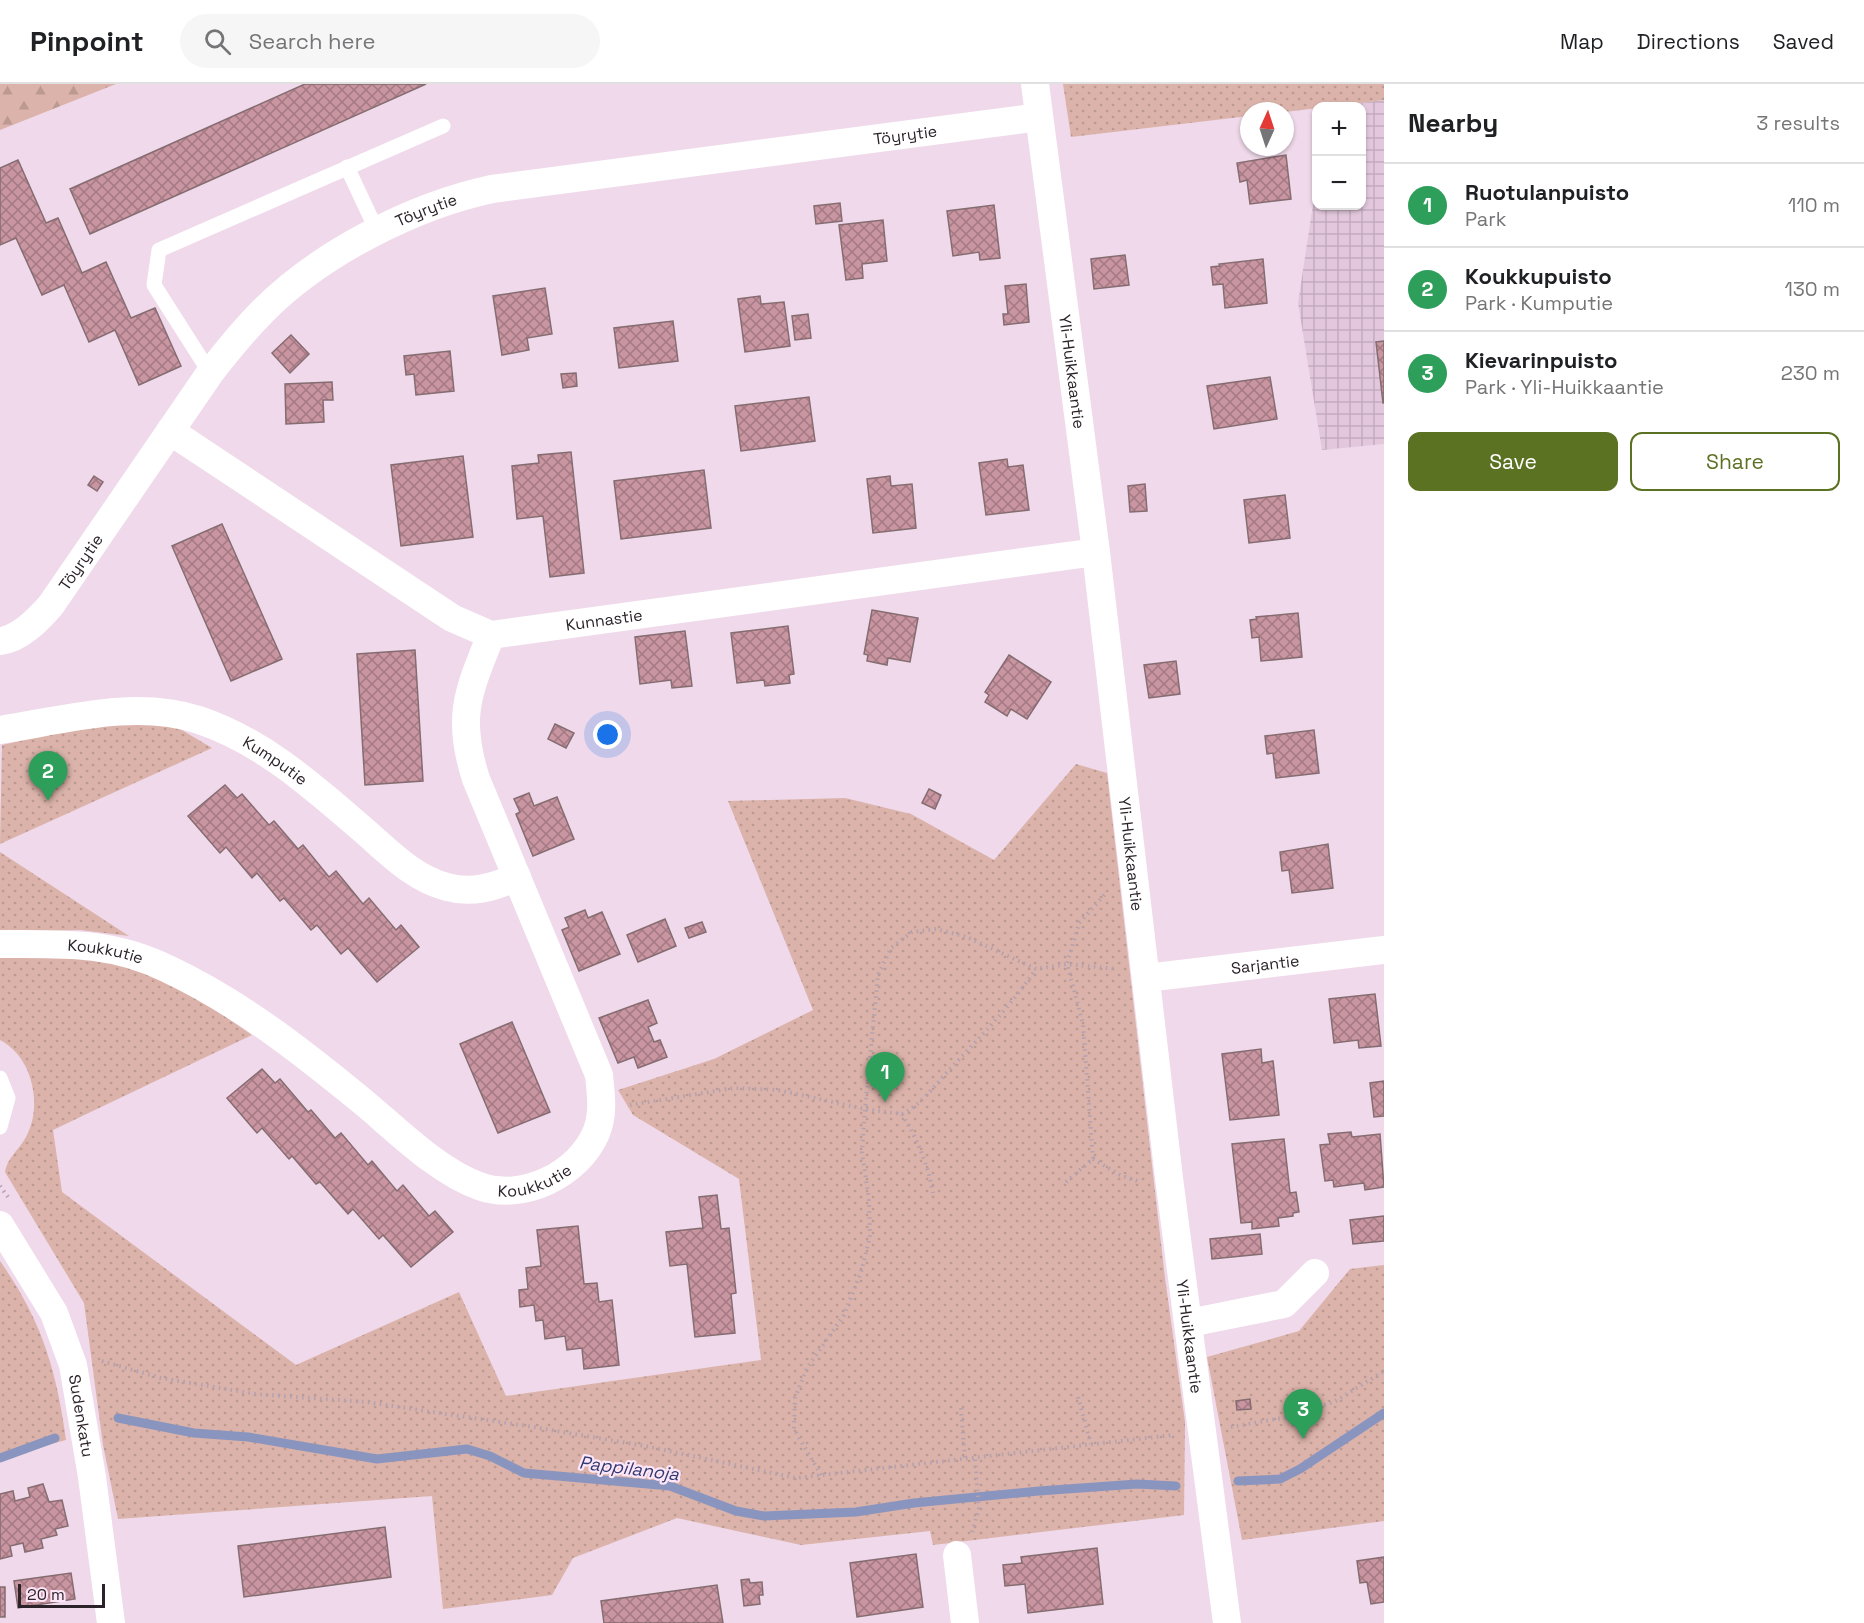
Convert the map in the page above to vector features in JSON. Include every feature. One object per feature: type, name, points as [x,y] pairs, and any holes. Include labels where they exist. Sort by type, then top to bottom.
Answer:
[{"type":"street","name":"Yli-Huikkaantie","points":[[1035,84],[1095,552],[1169,1178],[1190,1323],[1201,1431],[1227,1623]]},
{"type":"street","name":"Töyrytie","points":[[0,642],[37,621],[51,605],[210,373],[265,309],[298,280],[377,231],[453,199],[492,189],[1039,117]]},
{"type":"street","points":[[170,431],[452,618],[491,635]]},
{"type":"street","name":"Kunnastie","points":[[491,635],[1095,552]]},
{"type":"street","name":"Koukkutie","points":[[0,944],[94,945],[144,957],[170,969],[263,1023],[456,1176],[489,1189],[514,1190],[537,1186],[576,1163],[588,1148],[597,1131],[602,1104],[599,1075],[476,779],[468,752],[465,723],[466,702],[491,635]]},
{"type":"street","name":"Kumputie","points":[[0,730],[126,711],[164,712],[197,720],[260,748],[320,793],[405,867],[427,880],[447,888],[468,891],[492,888],[517,877]]},
{"type":"street","name":"Sarjantie","points":[[1146,973],[1384,950]]},
{"type":"street","name":"Sudenkatu","points":[[0,1225],[54,1313],[73,1365],[92,1477],[111,1623]]},
{"type":"street","points":[[1190,1323],[1284,1304],[1315,1273]]},
{"type":"street","points":[[957,1555],[965,1623]]},
{"type":"lane","points":[[210,373],[154,285],[159,250],[443,126]]},
{"type":"lane","points":[[347,167],[377,231]]},
{"type":"lane","points":[[0,1078],[8,1098],[0,1128]]},
{"type":"path","points":[[1092,1159],[1083,1024],[1067,964],[1079,923],[1106,893],[1135,879]]},
{"type":"path","points":[[821,1475],[794,1429],[795,1398],[807,1368],[844,1316],[861,1272],[870,1237],[869,1199],[862,1153],[865,1109],[878,975],[891,948],[912,932],[936,929],[967,937],[1036,969],[1067,964],[1146,973]]},
{"type":"path","points":[[602,1104],[628,1105],[734,1088],[778,1090],[865,1109],[902,1114],[926,1095],[1009,1006],[1036,969]]},
{"type":"path","points":[[902,1114],[916,1137],[930,1173],[933,1193]]},
{"type":"path","points":[[1092,1159],[1120,1175],[1143,1183],[1169,1178]]},
{"type":"path","points":[[1066,1182],[1092,1159]]},
{"type":"path","points":[[98,1360],[160,1378],[255,1394],[366,1402],[645,1446],[796,1478],[964,1460],[1288,1418],[1325,1406],[1384,1371]]},
{"type":"path","points":[[1078,1397],[1091,1444]]},
{"type":"path","points":[[961,1408],[964,1460]]},
{"type":"path","points":[[975,1458],[979,1509]]},
{"type":"shaded area","points":[[1384,100],[1384,444],[1322,450],[1298,303],[1312,210],[1366,210],[1366,102]]},
{"type":"green space","points":[[0,84],[116,84],[0,130]]},
{"type":"green space","points":[[1063,84],[1384,84],[1384,100],[1312,102],[1312,109],[1294,111],[1294,102],[1240,102],[1240,117],[1071,137]]},
{"type":"green space","points":[[170,723],[212,748],[0,844],[2,745],[84,726]]},
{"type":"green space","points":[[1076,764],[1107,773],[1165,1278],[1185,1422],[1184,1515],[933,1545],[930,1531],[801,1545],[677,1518],[573,1558],[552,1595],[443,1609],[432,1496],[118,1519],[103,1445],[84,1303],[5,1172],[8,1162],[23,1142],[31,1125],[34,1097],[32,1083],[20,1058],[0,1040],[0,956],[81,957],[128,966],[177,987],[252,1035],[53,1130],[62,1192],[296,1365],[459,1292],[506,1396],[761,1360],[739,1179],[633,1115],[618,1090],[714,1059],[813,1010],[728,801],[845,798],[911,814],[994,860]]},
{"type":"green space","points":[[0,852],[129,936],[80,930],[0,932]]},
{"type":"green space","points":[[0,1261],[27,1304],[45,1346],[52,1368],[66,1440],[0,1458]]},
{"type":"green space","points":[[1384,1265],[1384,1521],[1242,1540],[1207,1357],[1299,1331],[1350,1269]]},
{"type":"building","points":[[305,84],[426,84],[90,234],[70,189]]},
{"type":"building","points":[[1286,156],[1291,199],[1250,204],[1247,180],[1240,182],[1237,163]]},
{"type":"building","points":[[18,160],[46,223],[58,218],[82,273],[106,262],[131,318],[155,308],[181,366],[139,385],[115,330],[89,342],[64,285],[42,295],[16,238],[0,245],[0,168]]},
{"type":"building","points":[[840,203],[842,221],[816,224],[814,206]]},
{"type":"building","points":[[994,205],[1000,258],[980,260],[979,252],[953,256],[947,211]]},
{"type":"building","points":[[883,220],[887,261],[862,264],[863,278],[846,280],[839,225]]},
{"type":"building","points":[[1125,255],[1129,285],[1094,289],[1091,259]]},
{"type":"building","points":[[1263,259],[1267,303],[1225,308],[1223,284],[1213,285],[1211,267]]},
{"type":"building","points":[[1026,284],[1029,322],[1004,325],[1003,314],[1008,314],[1005,286]]},
{"type":"building","points":[[545,288],[552,334],[527,338],[529,350],[502,355],[493,296]]},
{"type":"building","points":[[760,296],[761,304],[784,302],[790,346],[745,352],[738,299]]},
{"type":"building","points":[[808,314],[811,338],[795,340],[792,316]]},
{"type":"building","points":[[673,321],[678,361],[619,368],[614,328]]},
{"type":"building","points":[[291,335],[309,354],[290,373],[272,353]]},
{"type":"building","points":[[1384,341],[1384,403],[1383,403],[1376,342]]},
{"type":"building","points":[[450,351],[454,391],[416,395],[414,374],[406,375],[404,356]]},
{"type":"building","points":[[576,373],[577,386],[563,388],[561,374]]},
{"type":"building","points":[[1270,377],[1277,419],[1214,429],[1207,386]]},
{"type":"building","points":[[332,382],[333,400],[323,400],[324,422],[286,424],[285,384]]},
{"type":"building","points":[[809,397],[815,441],[741,451],[735,406]]},
{"type":"building","points":[[571,452],[584,573],[550,577],[543,516],[517,519],[512,466],[539,463],[538,455]]},
{"type":"building","points":[[463,456],[473,537],[401,546],[391,465]]},
{"type":"building","points":[[1007,459],[1008,467],[1023,465],[1029,510],[986,515],[979,463]]},
{"type":"building","points":[[704,470],[711,528],[621,539],[614,481]]},
{"type":"building","points":[[94,476],[103,482],[97,491],[88,485]]},
{"type":"building","points":[[890,476],[891,486],[912,484],[916,528],[873,533],[867,479]]},
{"type":"building","points":[[1145,484],[1147,511],[1130,512],[1128,486]]},
{"type":"building","points":[[1285,495],[1290,538],[1249,543],[1244,500]]},
{"type":"building","points":[[222,524],[282,659],[231,681],[172,546]]},
{"type":"building","points":[[872,610],[918,618],[910,662],[888,658],[887,665],[867,661],[868,655],[864,654]]},
{"type":"building","points":[[1298,613],[1302,657],[1261,661],[1259,637],[1252,638],[1250,620],[1257,619],[1256,617]]},
{"type":"building","points":[[788,626],[794,674],[789,675],[790,683],[765,686],[764,680],[737,683],[731,633]]},
{"type":"building","points":[[685,631],[692,686],[672,688],[671,680],[640,684],[635,637]]},
{"type":"building","points":[[415,650],[423,781],[365,785],[357,654]]},
{"type":"building","points":[[1009,655],[1051,682],[1027,719],[1011,709],[1007,716],[985,702],[989,695],[985,692]]},
{"type":"building","points":[[1176,661],[1180,694],[1149,698],[1144,665]]},
{"type":"building","points":[[555,724],[574,733],[566,748],[548,739]]},
{"type":"building","points":[[1314,730],[1319,773],[1276,778],[1273,753],[1267,754],[1265,736]]},
{"type":"building","points":[[225,785],[237,798],[242,794],[269,825],[274,821],[298,849],[303,845],[329,877],[336,871],[363,904],[369,898],[396,930],[401,925],[419,947],[377,982],[348,948],[341,954],[317,925],[311,930],[284,898],[280,901],[257,873],[252,878],[226,847],[220,853],[188,816]]},
{"type":"building","points":[[929,789],[941,795],[935,809],[922,803]]},
{"type":"building","points":[[529,793],[534,806],[557,797],[574,839],[533,856],[516,814],[520,812],[514,799]]},
{"type":"building","points":[[1328,844],[1333,888],[1292,893],[1289,870],[1282,871],[1280,852]]},
{"type":"building","points":[[585,910],[588,918],[602,912],[620,954],[579,971],[562,930],[569,927],[565,918]]},
{"type":"building","points":[[665,919],[676,946],[638,962],[627,935]]},
{"type":"building","points":[[702,922],[706,932],[689,938],[685,928]]},
{"type":"building","points":[[1375,994],[1381,1046],[1359,1048],[1358,1040],[1334,1043],[1329,999]]},
{"type":"building","points":[[648,1000],[657,1023],[648,1027],[654,1042],[660,1040],[667,1057],[638,1068],[634,1057],[618,1063],[599,1018]]},
{"type":"building","points":[[512,1022],[550,1112],[498,1133],[460,1044]]},
{"type":"building","points":[[1261,1049],[1262,1063],[1273,1061],[1279,1115],[1230,1120],[1222,1054]]},
{"type":"building","points":[[262,1069],[275,1083],[280,1079],[308,1112],[311,1110],[335,1138],[341,1133],[368,1165],[372,1161],[397,1191],[403,1185],[429,1216],[435,1211],[453,1232],[411,1267],[383,1235],[379,1239],[353,1209],[348,1214],[320,1182],[316,1184],[292,1156],[289,1159],[262,1128],[257,1133],[227,1098]]},
{"type":"building","points":[[1384,1081],[1384,1116],[1374,1117],[1370,1083]]},
{"type":"building","points":[[1351,1132],[1352,1137],[1380,1134],[1384,1187],[1365,1190],[1364,1183],[1334,1187],[1333,1180],[1325,1181],[1320,1145],[1330,1144],[1328,1134]]},
{"type":"building","points":[[1284,1139],[1290,1193],[1296,1192],[1299,1212],[1293,1213],[1293,1216],[1278,1218],[1279,1226],[1252,1229],[1252,1222],[1241,1223],[1232,1144]]},
{"type":"building","points":[[717,1195],[721,1229],[729,1228],[736,1293],[731,1294],[735,1333],[695,1337],[687,1264],[670,1266],[666,1232],[703,1228],[699,1197]]},
{"type":"building","points":[[1384,1216],[1384,1241],[1353,1244],[1350,1220]]},
{"type":"building","points":[[578,1226],[584,1284],[597,1283],[599,1302],[612,1300],[619,1365],[584,1369],[582,1348],[567,1350],[565,1336],[545,1339],[543,1320],[536,1321],[534,1305],[520,1307],[519,1290],[528,1289],[526,1268],[541,1266],[537,1230]]},
{"type":"building","points":[[1260,1234],[1262,1254],[1212,1259],[1210,1239]]},
{"type":"building","points":[[1250,1399],[1251,1409],[1237,1410],[1236,1401]]},
{"type":"building","points":[[43,1484],[49,1502],[62,1500],[68,1526],[55,1529],[57,1535],[41,1539],[43,1548],[25,1552],[23,1543],[10,1546],[12,1556],[0,1559],[0,1494],[13,1491],[15,1501],[30,1497],[28,1488]]},
{"type":"building","points":[[385,1527],[391,1577],[244,1597],[238,1546]]},
{"type":"building","points":[[1097,1548],[1103,1604],[1028,1613],[1025,1584],[1005,1586],[1003,1565],[1022,1563],[1021,1557]]},
{"type":"building","points":[[916,1554],[923,1607],[857,1617],[850,1563]]},
{"type":"building","points":[[1384,1557],[1384,1602],[1371,1604],[1367,1582],[1360,1583],[1357,1561]]},
{"type":"building","points":[[71,1573],[75,1599],[18,1608],[14,1581]]},
{"type":"building","points":[[749,1579],[750,1583],[762,1582],[763,1595],[759,1595],[760,1604],[744,1606],[741,1580]]},
{"type":"building","points":[[717,1585],[723,1623],[604,1623],[601,1601]]},
{"type":"building","points":[[0,1587],[5,1587],[5,1617],[0,1617]]},
{"type":"waterway","name":"Pappilanoja","points":[[1238,1481],[1280,1479],[1300,1469],[1384,1413]]},
{"type":"waterway","name":"Pappilanoja","points":[[118,1418],[194,1433],[248,1437],[377,1459],[467,1449],[490,1456],[524,1473],[670,1486],[736,1511],[764,1516],[856,1512],[914,1503],[1039,1491],[1137,1484],[1176,1486]]},
{"type":"waterway","name":"Pappilanoja","points":[[0,1458],[55,1438]]},
{"type":"place","name":"Koukkupuisto","points":[[48,801]]},
{"type":"place","name":"Ruotulanpuisto","points":[[885,1102]]},
{"type":"place","name":"Kievarinpuisto","points":[[1303,1439]]}]
